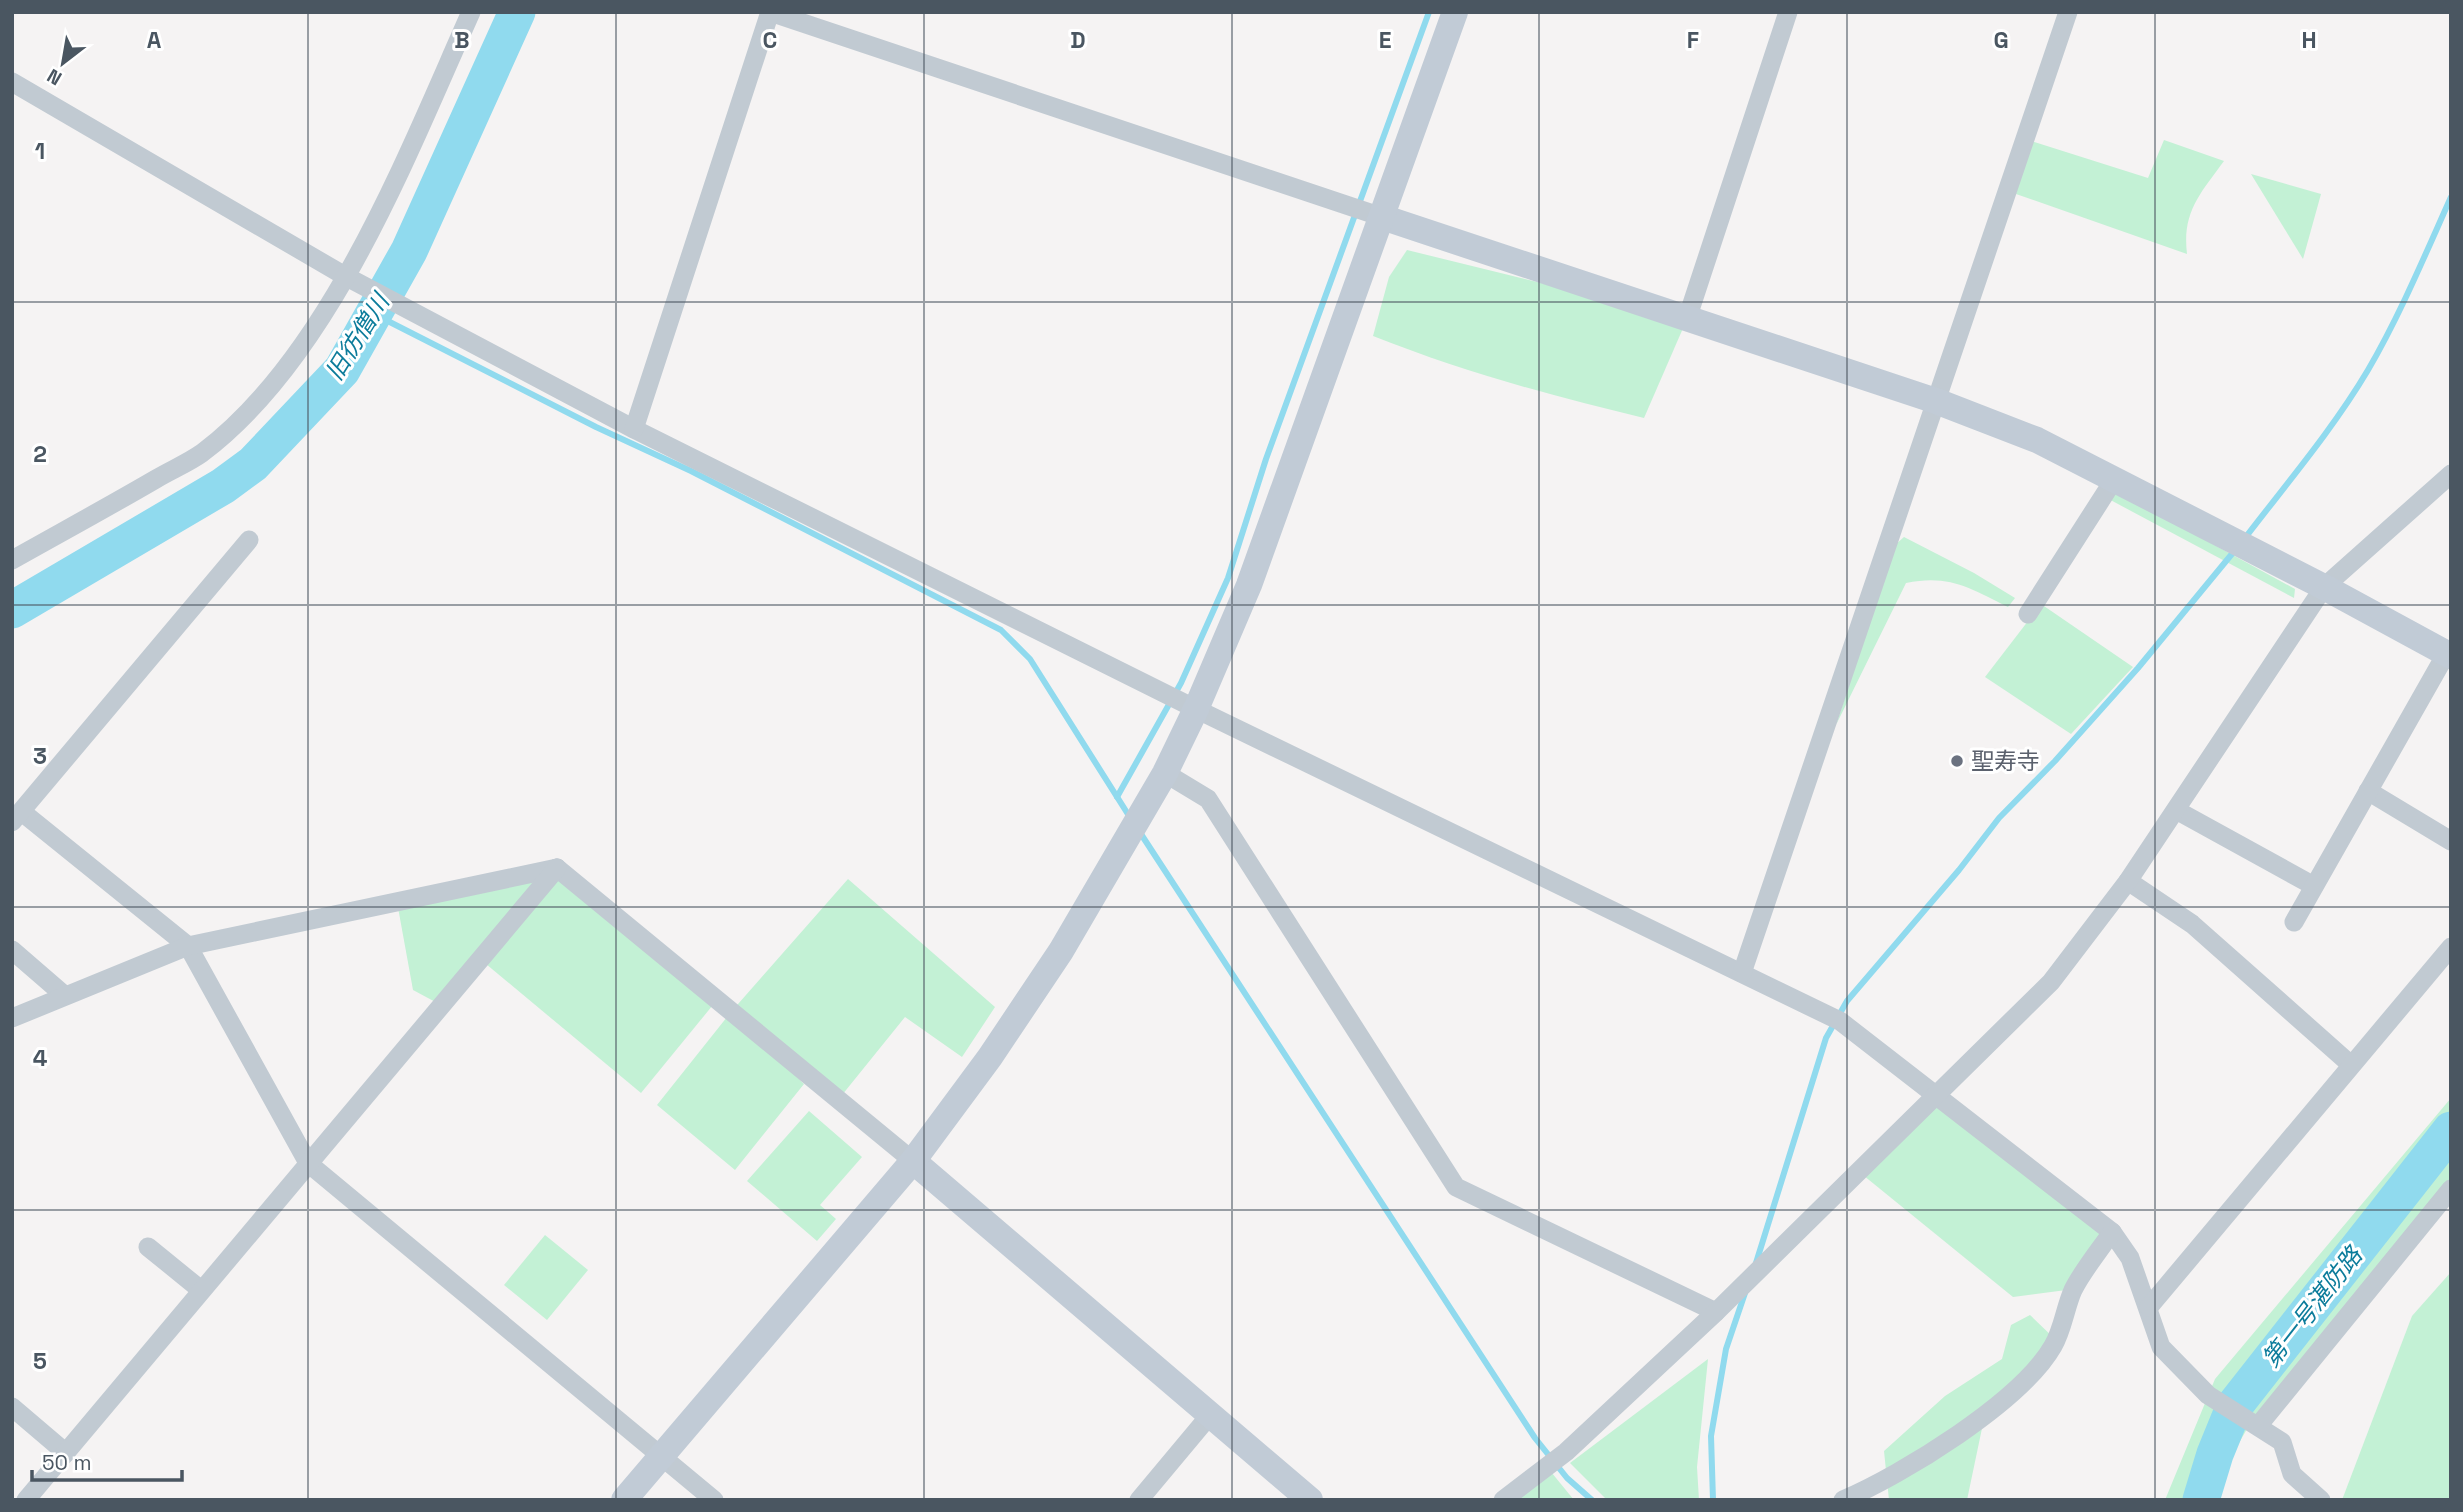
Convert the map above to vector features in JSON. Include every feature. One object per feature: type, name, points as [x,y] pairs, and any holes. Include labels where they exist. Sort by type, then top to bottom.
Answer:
[{"type":"street","points":[[12,560],[201,453],[249,411],[345,276],[386,200],[471,12]]},
{"type":"street","points":[[634,429],[770,12],[1936,401],[2037,440],[2115,478],[2448,655],[2294,922]]},
{"type":"street","points":[[625,1500],[912,1161],[990,1057],[1061,951],[1165,773],[1196,709],[1249,585],[1455,12]]},
{"type":"street","points":[[1687,318],[1788,12]]},
{"type":"street","points":[[1742,973],[2067,12]]},
{"type":"street","points":[[12,82],[345,276],[634,429],[1196,709],[1840,1021],[2112,1232],[2130,1258],[2161,1347],[2208,1395],[2282,1442],[2292,1474],[2321,1500]]},
{"type":"street","points":[[1503,1500],[1566,1452],[1716,1312],[2051,982],[2128,881],[2324,587],[2451,474]]},
{"type":"street","points":[[2028,614],[2115,478]]},
{"type":"street","points":[[249,540],[17,817],[188,946],[308,1163],[714,1500]]},
{"type":"street","points":[[1165,773],[1208,799],[1456,1186],[1716,1312]]},
{"type":"street","points":[[2368,791],[2451,841]]},
{"type":"street","points":[[2176,810],[2314,886]]},
{"type":"street","points":[[557,868],[912,1161],[1310,1500]]},
{"type":"street","points":[[12,1018],[188,946],[557,868]]},
{"type":"street","points":[[26,1500],[557,868]]},
{"type":"street","points":[[2128,881],[2192,924],[2350,1064]]},
{"type":"street","points":[[2149,1307],[2350,1064],[2451,947]]},
{"type":"street","points":[[12,950],[64,995]]},
{"type":"street","points":[[2254,1424],[2451,1189]]},
{"type":"street","points":[[1843,1500],[1885,1482],[1985,1414],[2027,1381],[2054,1346],[2074,1289],[2112,1232]]},
{"type":"street","points":[[148,1247],[201,1290]]},
{"type":"street","points":[[12,1407],[65,1452]]},
{"type":"street","points":[[1139,1500],[1210,1415]]},
{"type":"green space","points":[[2025,139],[2148,178],[2164,140],[2224,161],[2200,194],[2190,215],[2186,239],[2187,254],[2016,194]]},
{"type":"green space","points":[[2251,174],[2321,194],[2303,259]]},
{"type":"green space","points":[[1407,250],[1687,319],[1644,418],[1507,382],[1373,336],[1389,277]]},
{"type":"green space","points":[[2114,490],[2295,589],[2294,598],[2103,496]]},
{"type":"green space","points":[[1904,537],[1974,573],[2015,598],[2008,607],[1970,589],[1947,582],[1935,580],[1906,583],[1836,725],[1895,545]]},
{"type":"green space","points":[[2041,604],[2133,667],[2071,734],[1985,677]]},
{"type":"green space","points":[[557,868],[717,1000],[641,1093],[480,959]]},
{"type":"green space","points":[[546,870],[441,1005],[413,990],[397,902]]},
{"type":"green space","points":[[848,879],[995,1007],[962,1057],[905,1017],[838,1100],[739,1020],[804,1084],[735,1170],[657,1105],[731,1012]]},
{"type":"green space","points":[[2451,1098],[2451,1185],[2251,1422],[2232,1455],[2216,1500],[2165,1500],[2215,1379]]},
{"type":"green space","points":[[1930,1100],[2112,1232],[2074,1289],[2013,1297],[1858,1171]]},
{"type":"green space","points":[[809,1111],[862,1157],[820,1205],[836,1219],[817,1241],[747,1181]]},
{"type":"green space","points":[[545,1235],[588,1270],[547,1320],[504,1285]]},
{"type":"green space","points":[[2451,1272],[2451,1500],[2342,1500],[2412,1316]]},
{"type":"green space","points":[[2030,1315],[2056,1340],[1985,1414],[1967,1500],[1889,1500],[1884,1451],[1945,1396],[2002,1359],[2011,1325]]},
{"type":"green space","points":[[1708,1359],[1697,1467],[1699,1500],[1607,1500],[1570,1463]]},
{"type":"green space","points":[[1547,1467],[1574,1500],[1508,1500]]},
{"type":"waterway","name":"旧彷僧川","points":[[12,610],[223,486],[253,464],[342,370],[409,251],[517,12]]},
{"type":"waterway","points":[[1117,797],[1181,683],[1228,578],[1266,459],[1429,12]]},
{"type":"waterway","points":[[2245,538],[2325,435],[2368,370],[2451,197]]},
{"type":"waterway","points":[[374,314],[596,427],[691,471],[1001,630],[1030,659],[1131,819]]},
{"type":"waterway","points":[[1756,1263],[1826,1038],[1847,1001],[1959,870],[1999,818],[2055,761],[2138,668],[2236,549]]},
{"type":"waterway","points":[[1139,831],[1535,1438],[1567,1478],[1592,1500]]},
{"type":"waterway","name":"第一号湛防路","points":[[2201,1500],[2215,1454],[2235,1405],[2451,1130]]},
{"type":"waterway","points":[[1713,1500],[1711,1436],[1726,1349],[1745,1293]]},
{"type":"place","name":"聖寿寺","points":[[1957,761]]}]
